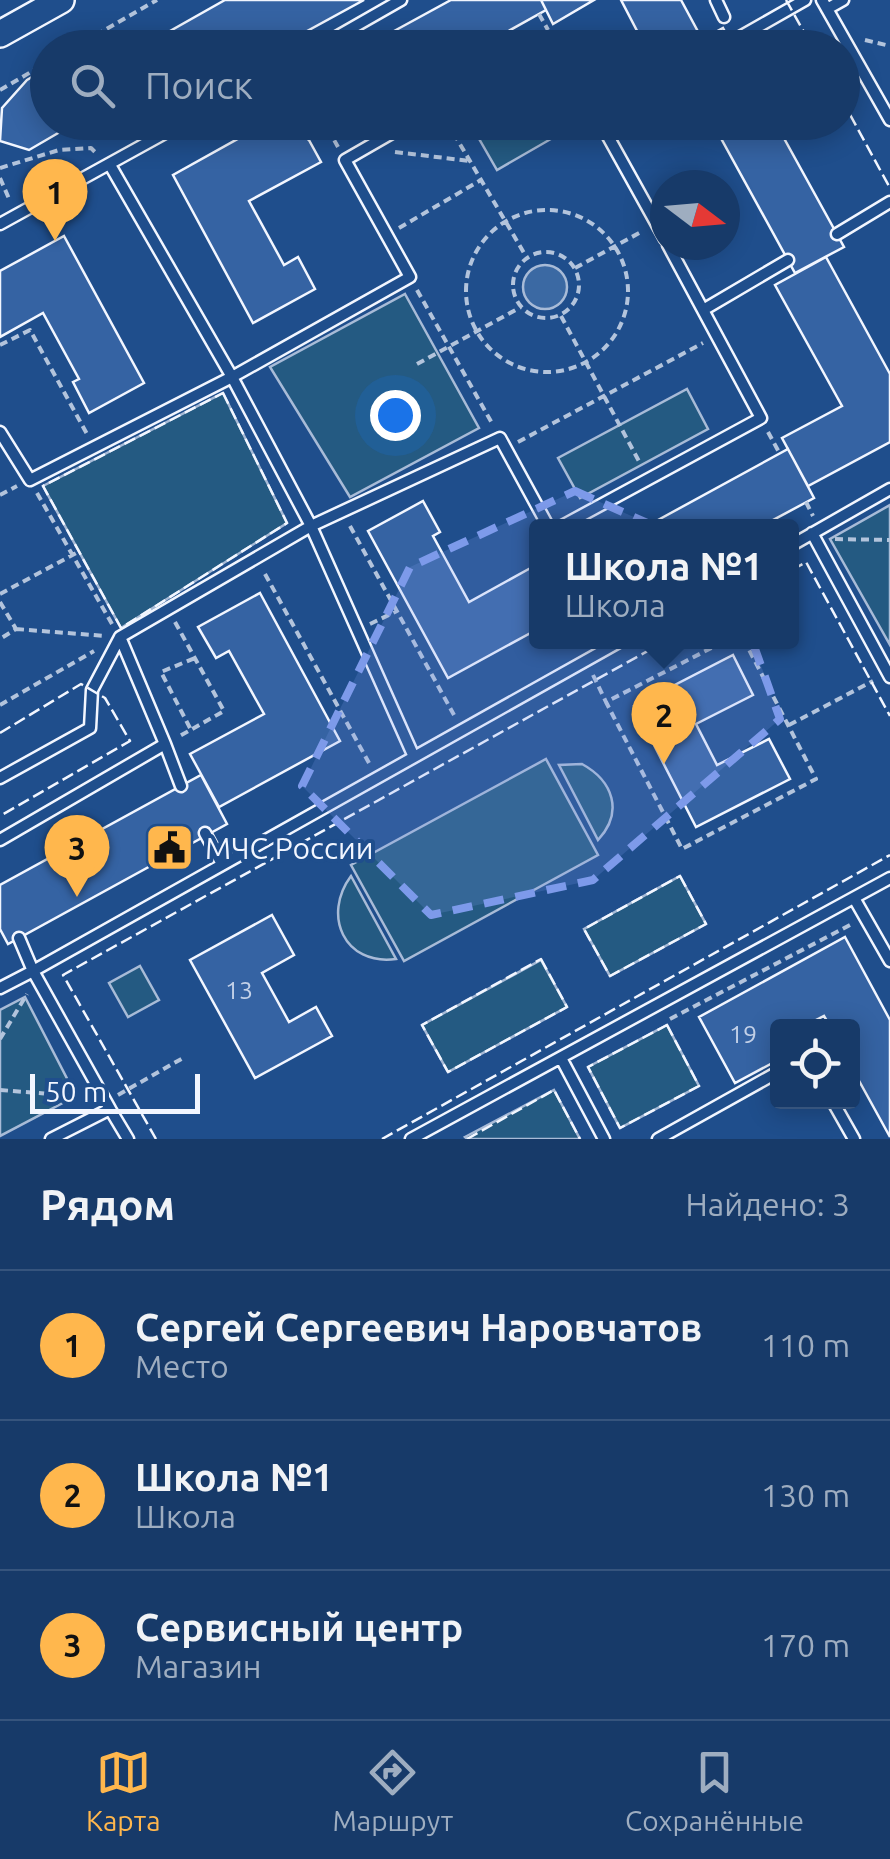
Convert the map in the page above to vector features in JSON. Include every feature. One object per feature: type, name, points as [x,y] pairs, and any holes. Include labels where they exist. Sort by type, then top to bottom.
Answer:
[{"type":"street","points":[[0,34],[61,0]]},
{"type":"lane","points":[[348,30],[401,0]]},
{"type":"lane","points":[[716,0],[724,17]]},
{"type":"lane","points":[[752,30],[805,0]]},
{"type":"lane","points":[[836,30],[824,4],[843,0]]},
{"type":"lane","points":[[860,76],[890,120]]},
{"type":"lane","points":[[0,224],[154,140]]},
{"type":"lane","points":[[0,432],[30,480],[232,377],[410,277],[345,160],[378,140]]},
{"type":"lane","points":[[610,140],[650,211]]},
{"type":"lane","points":[[110,165],[232,377],[311,526],[414,757]]},
{"type":"lane","points":[[837,234],[890,202]]},
{"type":"lane","points":[[575,519],[761,418],[677,260]]},
{"type":"lane","points":[[703,310],[788,260]]},
{"type":"lane","points":[[0,778],[90,728],[92,690],[120,636],[311,526],[500,438],[544,519]]},
{"type":"lane","points":[[799,541],[890,489]]},
{"type":"lane","points":[[812,533],[889,676]]},
{"type":"lane","points":[[120,636],[181,786]]},
{"type":"lane","points":[[0,988],[607,649]]},
{"type":"lane","points":[[0,840],[164,744]]},
{"type":"lane","points":[[205,833],[222,864]]},
{"type":"lane","points":[[411,1139],[890,878]]},
{"type":"lane","points":[[854,898],[890,961]]},
{"type":"lane","points":[[19,938],[34,971],[112,1103],[128,1139]]},
{"type":"lane","points":[[562,1058],[604,1139]]},
{"type":"lane","points":[[658,1139],[770,1076]]},
{"type":"lane","points":[[50,1139],[112,1103]]},
{"type":"lane","points":[[837,1109],[854,1139]]},
{"type":"path","points":[[104,30],[157,0]]},
{"type":"path","points":[[0,90],[30,72]]},
{"type":"path","points":[[0,98],[8,85]]},
{"type":"path","points":[[458,140],[527,258]]},
{"type":"path","points":[[0,168],[60,150],[91,148],[110,165]]},
{"type":"path","points":[[364,148],[470,161]]},
{"type":"path","points":[[0,178],[17,215]]},
{"type":"path","points":[[386,235],[481,180]]},
{"type":"path","points":[[528,212],[565,212],[598,228],[615,246],[626,270],[628,296],[623,321],[609,343],[584,363],[565,370],[540,372],[514,366],[492,352],[476,331],[467,308],[466,282],[472,258],[486,237],[505,221],[528,212]]},
{"type":"path","points":[[575,268],[650,228]]},
{"type":"path","points":[[553,253],[575,268],[580,290],[570,309],[560,316],[539,318],[521,307],[513,287],[519,266],[527,258],[553,253]]},
{"type":"path","points":[[410,277],[500,438]]},
{"type":"path","points":[[417,364],[521,307]]},
{"type":"path","points":[[560,316],[649,479]]},
{"type":"path","points":[[0,345],[30,330],[94,447]]},
{"type":"path","points":[[506,449],[716,336]]},
{"type":"path","points":[[761,418],[780,454]]},
{"type":"path","points":[[30,480],[120,636]]},
{"type":"path","points":[[342,512],[462,730]]},
{"type":"path","points":[[830,539],[890,540]]},
{"type":"path","points":[[0,594],[80,551]]},
{"type":"path","points":[[256,558],[377,778]]},
{"type":"path","points":[[0,602],[16,630]]},
{"type":"path","points":[[164,744],[224,711],[168,609]]},
{"type":"path","points":[[357,630],[397,611]]},
{"type":"path","points":[[0,638],[16,630],[120,636]]},
{"type":"path","points":[[0,705],[120,636]]},
{"type":"path","points":[[606,702],[709,649]]},
{"type":"path","points":[[590,667],[682,849],[816,779],[749,649]]},
{"type":"path","points":[[191,730],[161,672],[195,658]]},
{"type":"path","points":[[788,725],[889,676]]},
{"type":"path","points":[[0,1039],[25,997]]},
{"type":"path","points":[[112,1103],[183,1058]]},
{"type":"path","points":[[0,1090],[76,1096]]},
{"type":"highlighted area","points":[[575,491],[722,556],[780,719],[593,880],[431,915],[302,786],[410,567]]},
{"type":"shaded area","points":[[480,140],[549,140],[497,170]]},
{"type":"shaded area","points":[[545,265],[561,271],[567,287],[561,303],[545,309],[529,303],[523,287],[529,271]]},
{"type":"shaded area","points":[[405,294],[479,428],[350,497],[270,367]]},
{"type":"shaded area","points":[[687,389],[708,429],[580,498],[558,458]]},
{"type":"shaded area","points":[[223,393],[287,523],[121,628],[43,486]]},
{"type":"shaded area","points":[[890,505],[890,645],[830,539]]},
{"type":"shaded area","points":[[546,759],[598,855],[404,961],[351,865]]},
{"type":"shaded area","points":[[582,764],[601,779],[611,798],[611,819],[598,840],[559,765]]},
{"type":"shaded area","points":[[351,876],[396,959],[363,954],[343,935],[338,906]]},
{"type":"shaded area","points":[[680,876],[706,924],[610,976],[584,929]]},
{"type":"shaded area","points":[[541,960],[567,1007],[448,1072],[422,1025]]},
{"type":"shaded area","points":[[140,966],[159,1000],[128,1017],[109,983]]},
{"type":"shaded area","points":[[25,997],[76,1096],[0,1136],[0,1010]]},
{"type":"shaded area","points":[[667,1025],[699,1086],[620,1128],[588,1067]]},
{"type":"shaded area","points":[[554,1090],[580,1139],[465,1137]]},
{"type":"building","points":[[225,0],[364,0],[309,30],[172,30]]},
{"type":"building","points":[[451,0],[541,0],[546,10],[510,30],[396,30]]},
{"type":"building","points":[[541,0],[594,0],[553,24]]},
{"type":"building","points":[[621,0],[681,0],[697,30],[637,30]]},
{"type":"building","points":[[30,78],[30,140],[46,140],[29,150],[0,141],[2,108]]},
{"type":"building","points":[[236,140],[309,140],[321,162],[249,201],[284,265],[298,257],[315,289],[253,323],[173,175]]},
{"type":"building","points":[[722,140],[785,140],[844,247],[795,273]]},
{"type":"building","points":[[64,236],[144,383],[89,413],[73,382],[79,379],[43,313],[0,337],[0,271]]},
{"type":"building","points":[[826,257],[890,374],[890,442],[808,486],[782,438],[842,406],[775,285]]},
{"type":"building","points":[[788,449],[814,498],[775,519],[660,519]]},
{"type":"building","points":[[423,501],[440,532],[433,536],[469,602],[529,569],[529,634],[448,678],[368,531]]},
{"type":"building","points":[[260,593],[340,741],[219,807],[190,754],[264,714],[229,651],[216,658],[198,627]]},
{"type":"building","points":[[733,655],[753,695],[696,724],[717,765],[769,739],[790,779],[696,827],[634,706]]},
{"type":"building","points":[[201,775],[227,824],[8,944],[0,929],[0,885]]},
{"type":"building","points":[[272,915],[294,955],[262,973],[289,1022],[316,1007],[332,1036],[255,1078],[190,960]]},
{"type":"building","points":[[845,937],[890,1020],[890,1137],[860,1083],[860,1019],[770,1019],[770,1064],[735,1083],[699,1017]]},
{"type":"fence","points":[[786,0],[803,30]]},
{"type":"fence","points":[[860,133],[890,188]]},
{"type":"fence","points":[[223,393],[287,523],[121,628],[43,486],[223,393]]},
{"type":"fence","points":[[799,566],[806,562],[890,716]]},
{"type":"fence","points":[[156,1139],[63,975],[651,649]]},
{"type":"fence","points":[[0,733],[81,684],[105,698],[130,741],[0,816]]},
{"type":"fence","points":[[382,1139],[890,855]]},
{"type":"fence","points":[[680,876],[706,924],[610,976],[584,929],[680,876]]},
{"type":"fence","points":[[541,959],[567,1007],[448,1072],[422,1025],[541,959]]},
{"type":"fence","points":[[667,1025],[699,1086],[620,1128],[588,1067],[667,1025]]},
{"type":"fence","points":[[467,1139],[554,1090],[580,1139]]},
{"type":"place","name":"Сергей Сергеевич Наровчатов","points":[[55,241]]},
{"type":"place","name":"Школа №1","points":[[664,764]]},
{"type":"place","name":"МЧС России","points":[[170,848]]},
{"type":"place","name":"Сервисный центр","points":[[77,897]]}]
